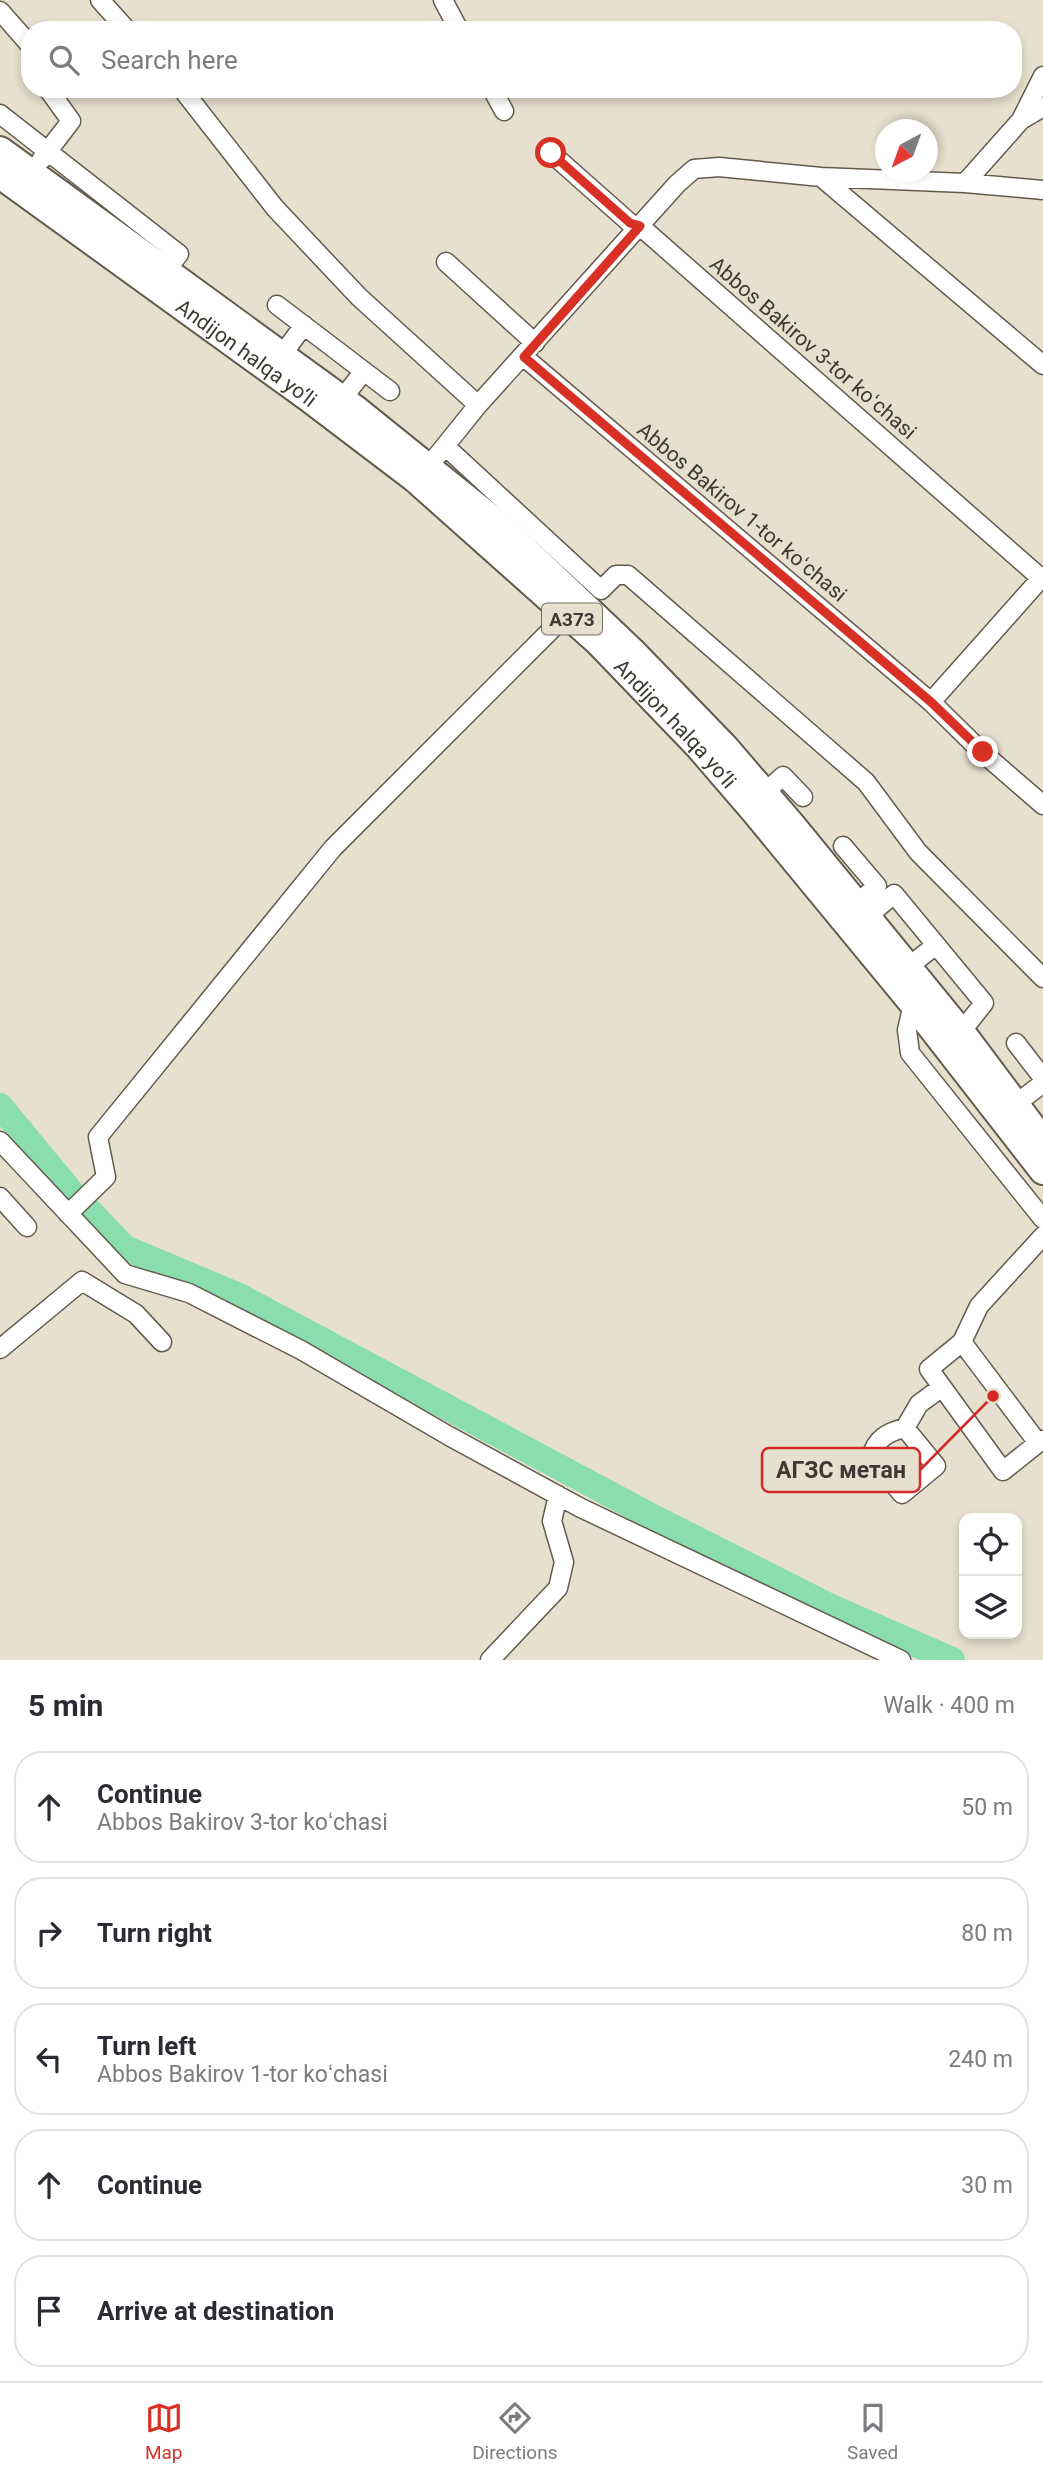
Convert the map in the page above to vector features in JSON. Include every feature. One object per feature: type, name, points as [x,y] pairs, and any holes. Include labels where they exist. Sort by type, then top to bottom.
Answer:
[{"type":"highway","name":"Andijon halqa yo‘li","points":[[0,150],[342,399],[496,522],[585,604],[725,747],[961,1032],[1043,1140]]},
{"type":"highway","name":"Andijon halqa yo‘li","points":[[0,174],[307,397],[585,604],[598,642],[698,746],[913,1004],[1043,1171]]},
{"type":"street","points":[[100,0],[119,21]]},
{"type":"street","points":[[443,0],[454,21]]},
{"type":"street","points":[[0,11],[21,35]]},
{"type":"street","points":[[965,183],[1021,120],[1043,76]]},
{"type":"street","points":[[31,173],[71,121],[54,98]]},
{"type":"street","points":[[189,98],[284,218],[359,298],[478,405]]},
{"type":"street","points":[[497,98],[504,111]]},
{"type":"street","points":[[1021,120],[1043,107]]},
{"type":"street","points":[[0,114],[179,254],[166,270]]},
{"type":"street","name":"Abbos Bakirov 3-tor koʻchasi","points":[[551,153],[630,223],[640,226],[1042,578]]},
{"type":"street","points":[[428,467],[478,405],[677,184],[694,169],[719,166],[821,177],[965,183],[1043,190]]},
{"type":"street","points":[[821,177],[1043,365]]},
{"type":"street","name":"Abbos Bakirov 1-tor koʻchasi","points":[[446,262],[530,350],[931,702],[1043,805]]},
{"type":"street","points":[[277,305],[390,391]]},
{"type":"street","points":[[282,355],[304,325]]},
{"type":"street","points":[[342,399],[364,371]]},
{"type":"street","points":[[445,446],[585,604]]},
{"type":"street","points":[[70,1212],[106,1177],[98,1137],[333,848],[616,575],[628,575],[866,782],[918,852],[1043,978]]},
{"type":"street","points":[[931,702],[1042,578]]},
{"type":"street","points":[[764,793],[783,776],[803,797]]},
{"type":"street","points":[[843,846],[877,886],[862,911]]},
{"type":"street","points":[[862,911],[894,894],[984,1003],[961,1032]]},
{"type":"street","points":[[908,967],[936,945]]},
{"type":"street","points":[[913,1004],[907,1030],[910,1054],[1043,1219]]},
{"type":"street","points":[[1016,1043],[1043,1078]]},
{"type":"street","points":[[1016,1104],[1043,1083]]},
{"type":"street","points":[[0,1141],[70,1212],[125,1274],[189,1293],[301,1350],[449,1436],[558,1495],[901,1660]]},
{"type":"street","points":[[0,1197],[27,1227]]},
{"type":"street","points":[[962,1342],[1041,1442],[1003,1471],[929,1369],[962,1342],[979,1306],[1043,1236]]},
{"type":"street","points":[[0,1349],[82,1281],[136,1314],[162,1342]]},
{"type":"street","points":[[905,1428],[919,1404],[942,1387]]},
{"type":"street","points":[[490,1660],[558,1588],[564,1562],[552,1521],[558,1495]]},
{"type":"waterway","points":[[0,1106],[72,1193],[125,1248],[239,1296],[649,1515],[831,1607],[952,1660]]},
{"type":"place","name":"АГЗС метан","points":[[993,1396]]},
{"type":"route","points":[[551,153],[630,223],[640,226],[524,357],[931,702],[983,752]]}]
